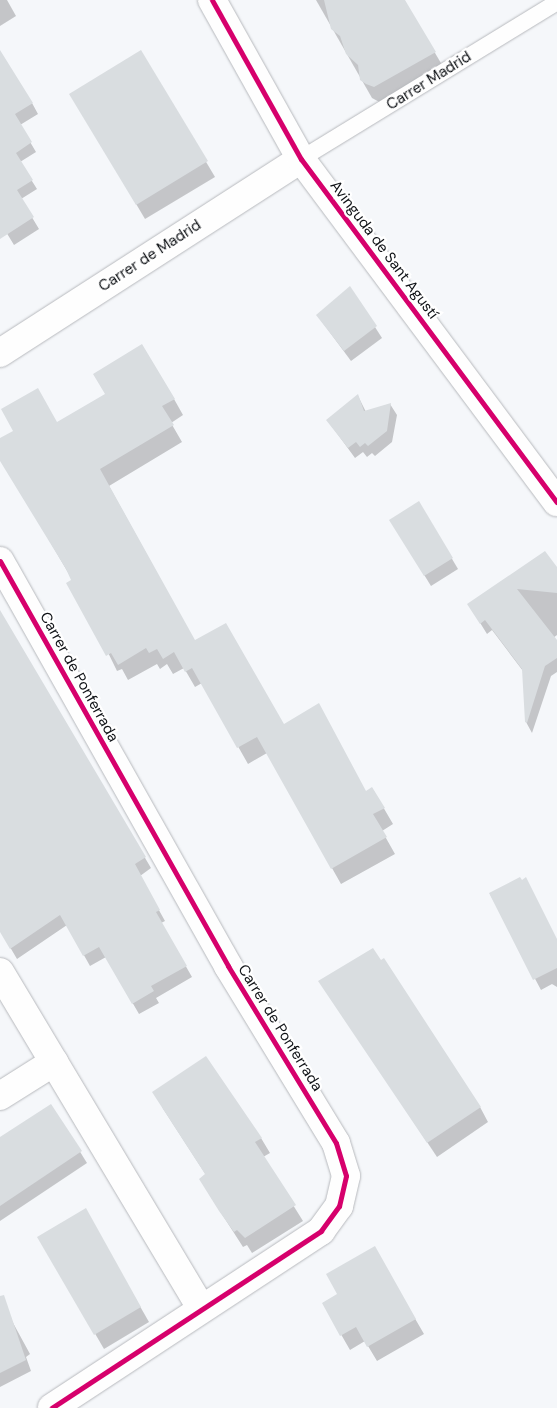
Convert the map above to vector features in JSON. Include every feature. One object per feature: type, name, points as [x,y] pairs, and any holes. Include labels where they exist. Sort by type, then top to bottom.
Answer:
[{"type":"street","name":"Avinguda de Sant Agustí","points":[[212,0],[301,159],[557,502]]},
{"type":"street","name":"Carrer de Madrid","points":[[0,353],[301,159]]},
{"type":"street","name":"Carrer de Ponferrada","points":[[0,561],[228,966],[336,1143],[346,1176],[340,1206],[321,1231],[201,1308],[52,1408]]},
{"type":"street","points":[[0,972],[201,1308]]},
{"type":"street","points":[[0,1096],[54,1062]]},
{"type":"lane","name":"Carrer Madrid","points":[[301,159],[557,2]]},
{"type":"building","points":[[324,0],[405,0],[436,52],[374,87],[366,84],[360,80],[358,65],[346,54],[340,36],[331,29]]},
{"type":"building","points":[[0,50],[33,103],[15,114],[32,142],[16,153],[33,180],[17,190],[34,217],[0,239]]},
{"type":"building","points":[[141,50],[208,161],[136,205],[69,94]]},
{"type":"building","points":[[350,286],[377,326],[344,351],[316,315]]},
{"type":"building","points":[[142,344],[175,399],[162,406],[174,425],[100,469],[195,640],[226,623],[284,724],[319,703],[366,791],[372,787],[385,808],[373,814],[387,837],[331,869],[257,737],[237,748],[192,668],[185,672],[174,652],[163,659],[157,649],[149,653],[146,648],[118,665],[111,653],[106,656],[66,583],[71,580],[66,569],[0,461],[0,438],[13,431],[1,409],[38,388],[57,422],[105,394],[93,374]]},
{"type":"building","points":[[358,394],[364,411],[391,403],[387,431],[368,446],[365,443],[360,447],[356,442],[348,448],[326,420]]},
{"type":"building","points":[[419,501],[453,558],[424,576],[389,520]]},
{"type":"building","points":[[545,551],[557,567],[557,593],[517,589],[557,640],[557,658],[545,666],[527,723],[525,722],[522,669],[485,620],[480,624],[467,604]]},
{"type":"building","points":[[0,610],[146,857],[135,864],[160,910],[156,912],[187,966],[151,986],[154,991],[132,1004],[99,947],[83,956],[60,915],[10,949],[0,932]]},
{"type":"building","points":[[520,877],[522,880],[526,877],[557,939],[557,968],[533,980],[489,893]]},
{"type":"building","points":[[373,948],[381,960],[384,958],[481,1107],[427,1143],[318,981]]},
{"type":"building","points":[[206,1056],[262,1138],[255,1142],[296,1205],[245,1238],[237,1230],[234,1232],[219,1211],[199,1179],[205,1174],[152,1092]]},
{"type":"building","points":[[51,1104],[82,1151],[0,1206],[0,1137]]},
{"type":"building","points":[[86,1208],[141,1307],[94,1335],[37,1237]]},
{"type":"building","points":[[375,1246],[416,1319],[367,1347],[356,1327],[340,1336],[322,1303],[337,1294],[326,1274]]},
{"type":"building","points":[[4,1295],[26,1360],[0,1373],[0,1296]]},
{"type":"cycle path","points":[[212,0],[301,159],[557,502]]},
{"type":"cycle path","points":[[0,561],[228,966],[336,1143],[346,1176],[339,1206],[321,1231],[52,1408]]}]
